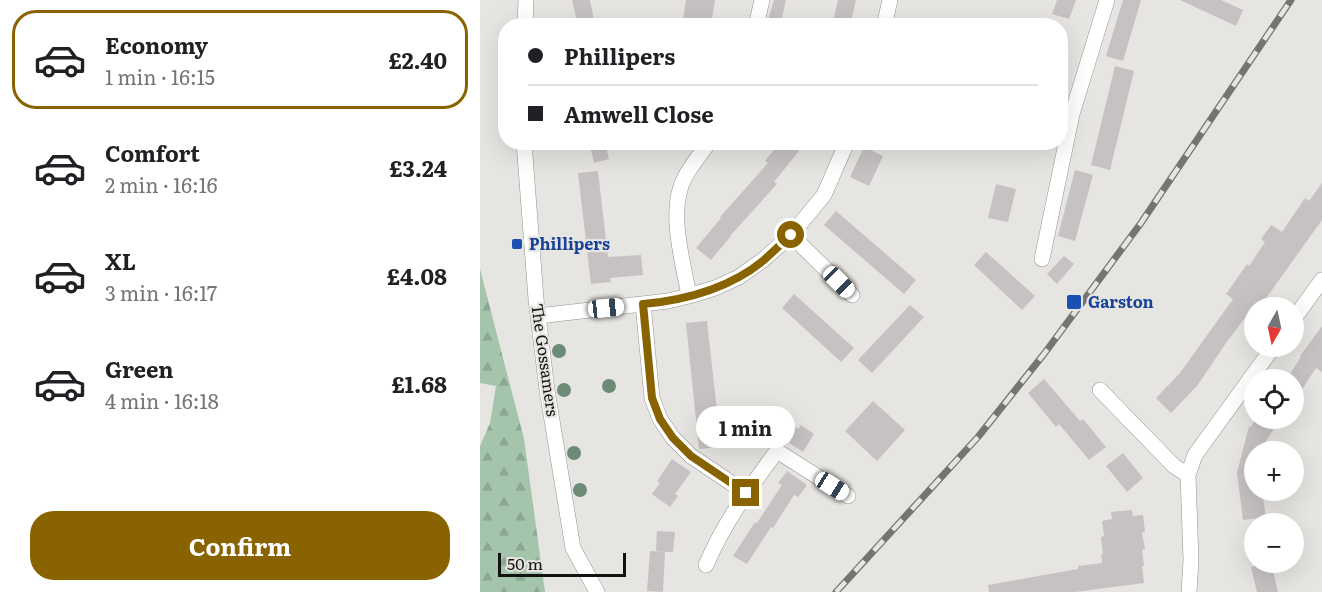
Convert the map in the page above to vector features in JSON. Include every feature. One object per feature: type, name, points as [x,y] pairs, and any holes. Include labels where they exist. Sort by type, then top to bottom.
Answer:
[{"type":"street","points":[[525,18],[526,0]]},
{"type":"street","points":[[758,18],[762,0]]},
{"type":"street","points":[[886,18],[890,0]]},
{"type":"street","points":[[1068,107],[1107,0]]},
{"type":"street","name":"The Gossamers","points":[[525,150],[538,316],[547,390],[573,548],[597,592]]},
{"type":"street","points":[[689,296],[676,221],[677,204],[685,176],[704,150]]},
{"type":"street","points":[[538,316],[668,301],[715,288],[739,277],[763,260],[791,235],[824,195],[844,150]]},
{"type":"street","points":[[1042,259],[1060,150]]},
{"type":"street","points":[[791,235],[852,296]]},
{"type":"street","points":[[1304,305],[1322,280]]},
{"type":"street","points":[[643,304],[652,398],[660,419],[673,438],[691,456],[746,493]]},
{"type":"street","points":[[1189,592],[1191,560],[1188,475],[1195,455],[1266,357]]},
{"type":"street","points":[[1100,390],[1174,466],[1188,475]]},
{"type":"street","points":[[706,565],[716,543],[746,493],[777,451],[848,496]]},
{"type":"green space","points":[[480,269],[524,439],[545,592],[480,592],[480,446],[490,423],[496,386],[480,383]]},
{"type":"building","points":[[572,0],[590,0],[593,18],[576,18]]},
{"type":"building","points":[[686,0],[715,0],[712,18],[683,18]]},
{"type":"building","points":[[774,0],[786,0],[782,18],[768,18]]},
{"type":"building","points":[[838,0],[856,0],[852,18],[834,18]]},
{"type":"building","points":[[1057,0],[1076,0],[1069,19],[1052,14]]},
{"type":"building","points":[[1123,0],[1141,0],[1123,61],[1106,56]]},
{"type":"building","points":[[1180,0],[1221,0],[1243,10],[1236,26]]},
{"type":"building","points":[[1115,66],[1134,71],[1110,170],[1091,165]]},
{"type":"building","points":[[591,150],[607,150],[609,159],[594,163]]},
{"type":"building","points":[[774,150],[799,151],[774,182],[777,184],[711,260],[696,248],[768,163],[765,161]]},
{"type":"building","points":[[863,150],[870,150],[883,156],[869,186],[850,177]]},
{"type":"building","points":[[1075,170],[1093,175],[1075,241],[1058,236]]},
{"type":"building","points":[[598,171],[608,257],[641,255],[643,275],[610,278],[611,282],[591,284],[578,173]]},
{"type":"building","points":[[1322,183],[1322,220],[1267,297],[1244,297],[1244,319],[1197,386],[1171,413],[1156,398],[1180,373],[1233,299],[1226,294],[1265,242],[1261,239],[1271,225],[1282,232],[1305,198],[1309,201]]},
{"type":"building","points":[[996,184],[1016,189],[1008,222],[988,218]]},
{"type":"building","points":[[836,211],[916,280],[904,294],[824,225]]},
{"type":"building","points":[[986,252],[1035,296],[1022,310],[974,265]]},
{"type":"building","points":[[1064,256],[1074,264],[1057,284],[1047,274]]},
{"type":"building","points":[[794,294],[854,348],[841,362],[782,308]]},
{"type":"building","points":[[910,305],[924,317],[872,373],[858,360]]},
{"type":"building","points":[[707,321],[721,447],[699,449],[686,323]]},
{"type":"building","points":[[1322,326],[1322,372],[1316,368],[1304,386],[1304,369],[1293,369],[1301,357],[1304,357],[1304,351]]},
{"type":"building","points":[[1044,379],[1080,421],[1083,419],[1106,447],[1089,460],[1059,424],[1056,427],[1028,393]]},
{"type":"building","points":[[873,401],[905,430],[877,461],[845,431]]},
{"type":"building","points":[[765,408],[798,429],[801,425],[814,434],[803,452],[789,443],[791,441],[757,421]]},
{"type":"building","points":[[1248,429],[1274,429],[1266,441],[1245,441]]},
{"type":"building","points":[[1244,446],[1244,501],[1264,501],[1265,513],[1244,513],[1243,520],[1237,473]]},
{"type":"building","points":[[1123,453],[1143,478],[1127,492],[1106,466]]},
{"type":"building","points":[[672,459],[691,472],[675,494],[678,496],[670,507],[652,494],[660,483],[657,481]]},
{"type":"building","points":[[787,471],[807,485],[798,497],[794,495],[747,564],[733,556],[782,485],[778,483]]},
{"type":"building","points":[[1132,510],[1133,516],[1143,515],[1144,583],[1075,592],[989,592],[988,585],[1102,563],[1101,537],[1104,536],[1102,521],[1112,519],[1111,512]]},
{"type":"building","points":[[657,531],[675,532],[673,552],[656,551]]},
{"type":"building","points":[[650,551],[665,552],[663,592],[647,591]]},
{"type":"building","points":[[1252,573],[1274,573],[1278,592],[1257,592]]},
{"type":"railway","points":[[836,592],[978,437],[1044,354],[1141,223],[1291,0]]},
{"type":"place","name":"Phillipers","points":[[517,244]]},
{"type":"place","name":"Garston","points":[[1074,302]]},
{"type":"route","points":[[746,493],[691,456],[673,438],[660,419],[652,398],[643,304],[689,296],[739,277],[763,260],[791,235]]}]
